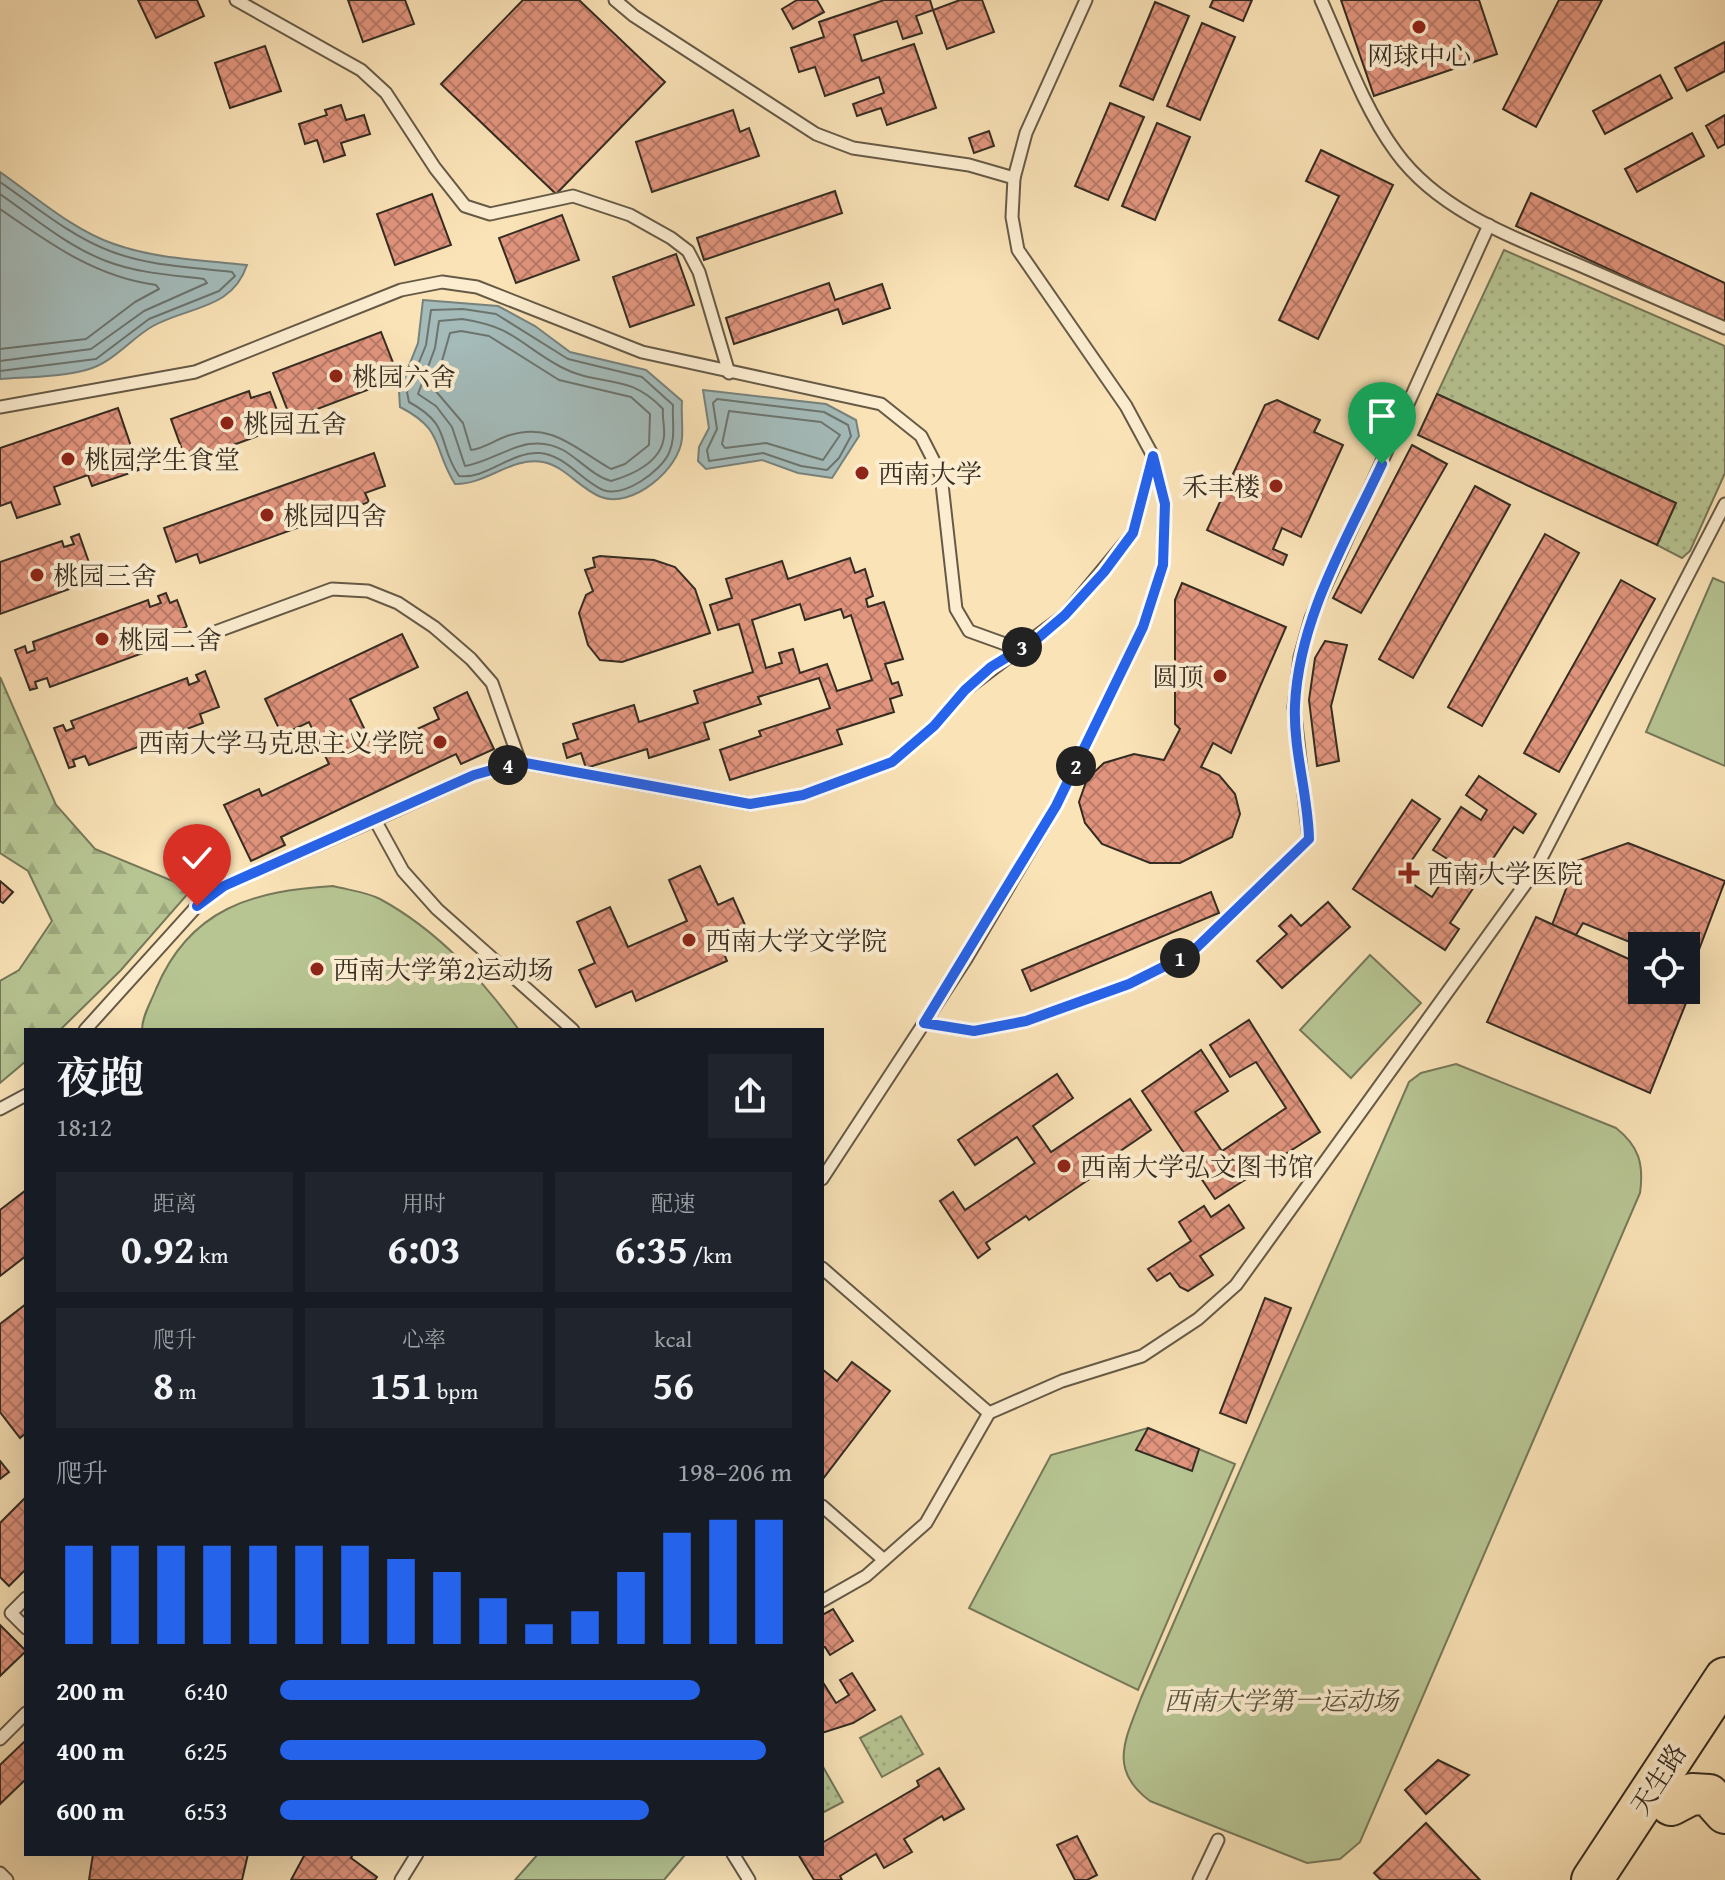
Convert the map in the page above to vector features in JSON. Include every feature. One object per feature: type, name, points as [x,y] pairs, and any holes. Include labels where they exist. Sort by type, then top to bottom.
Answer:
[{"type":"highway","name":"天生路","points":[[1592,1880],[1725,1678]]},
{"type":"highway","name":"天生路","points":[[1625,1880],[1725,1723]]},
{"type":"highway","points":[[1671,1805],[1692,1794],[1709,1795],[1725,1813]]},
{"type":"lane","points":[[236,0],[361,70],[386,93],[435,168],[465,206],[490,214],[573,196],[630,215],[671,238],[688,251],[699,272],[729,373]]},
{"type":"lane","points":[[615,0],[634,16],[816,134],[853,148],[969,165],[1014,178]]},
{"type":"lane","points":[[824,1176],[924,1023],[1050,818],[1143,627],[1163,565],[1165,504],[1153,456],[1126,406],[1018,250],[1012,217],[1014,178],[1026,133],[1086,0]]},
{"type":"lane","points":[[1321,0],[1371,111],[1397,154],[1433,189],[1489,225],[1725,328]]},
{"type":"lane","points":[[924,1023],[974,1031],[1026,1021],[1129,984],[1191,953],[1309,839],[1294,707],[1300,657],[1311,618],[1489,225]]},
{"type":"lane","points":[[0,407],[195,372],[401,290],[442,282],[477,287],[642,352],[881,404],[921,436],[941,475],[956,609],[969,631],[1019,649]]},
{"type":"lane","points":[[87,1028],[197,906],[224,886],[474,775],[520,762],[750,804],[803,795],[892,762],[934,726],[965,690],[1065,615],[1133,533],[1153,456]]},
{"type":"lane","points":[[824,1600],[866,1576],[926,1523],[989,1413],[1062,1381],[1142,1356],[1198,1319],[1236,1285],[1534,872],[1725,504]]},
{"type":"lane","points":[[207,635],[332,589],[368,591],[398,603],[434,627],[471,659],[492,683],[520,762]]},
{"type":"lane","points":[[375,820],[403,871],[437,909],[571,1028]]},
{"type":"lane","points":[[0,1109],[24,1096]]},
{"type":"lane","points":[[824,1270],[989,1413]]},
{"type":"lane","points":[[824,1508],[884,1560]]},
{"type":"lane","points":[[24,1600],[11,1613],[24,1626]]},
{"type":"lane","points":[[0,1739],[24,1715]]},
{"type":"lane","points":[[1199,1880],[1218,1840]]},
{"type":"lane","points":[[401,1880],[416,1856]]},
{"type":"lane","points":[[734,1856],[749,1880]]},
{"type":"lane","points":[[0,1873],[7,1880]]},
{"type":"green space","points":[[1504,250],[1725,346],[1725,473],[1690,551],[1682,558],[1657,545],[1676,503],[1437,394]]},
{"type":"green space","points":[[1713,578],[1725,583],[1725,766],[1646,732]]},
{"type":"green space","points":[[0,677],[56,805],[95,849],[192,889],[121,970],[62,1028],[24,1028],[24,1063],[0,1083],[0,981],[19,970],[52,921],[28,871],[0,853]]},
{"type":"green space","name":"西南大学第2运动场","points":[[333,886],[375,897],[401,911],[457,957],[517,1028],[142,1028],[147,1009],[170,962],[187,939],[206,922],[251,899]]},
{"type":"green space","points":[[1370,955],[1421,1003],[1351,1078],[1300,1030]]},
{"type":"green space","name":"西南大学第一运动场","points":[[1456,1064],[1616,1128],[1638,1156],[1640,1193],[1360,1842],[1340,1859],[1307,1863],[1150,1801],[1137,1789],[1124,1766],[1126,1741],[1141,1698],[1409,1082],[1421,1073]]},
{"type":"green space","points":[[1148,1428],[1235,1464],[1138,1690],[969,1608],[1051,1455]]},
{"type":"green space","points":[[901,1716],[923,1754],[882,1777],[860,1738]]},
{"type":"green space","points":[[824,1769],[843,1802],[824,1812]]},
{"type":"green space","points":[[536,1856],[684,1856],[664,1880],[515,1880]]},
{"type":"water","points":[[0,172],[69,222],[114,244],[163,256],[247,265],[240,280],[220,299],[153,326],[96,367],[65,374],[0,379]]},
{"type":"water","points":[[423,300],[498,306],[535,326],[570,352],[646,370],[682,401],[682,438],[673,462],[640,492],[613,499],[593,493],[558,468],[543,462],[521,463],[477,480],[455,484],[431,432],[414,415],[400,407],[399,391],[418,343]]},
{"type":"water","points":[[703,390],[826,404],[856,420],[859,436],[832,478],[798,473],[762,460],[706,469],[698,461],[699,447],[709,428]]},
{"type":"building","points":[[138,0],[197,0],[204,16],[156,38]]},
{"type":"building","points":[[348,0],[405,0],[414,24],[363,42]]},
{"type":"building","points":[[523,0],[579,0],[665,82],[556,194],[441,84]]},
{"type":"building","points":[[797,0],[817,0],[824,12],[793,29],[782,9]]},
{"type":"building","points":[[884,0],[930,0],[933,10],[916,16],[922,33],[903,39],[897,21],[854,35],[862,61],[914,44],[936,108],[887,125],[881,108],[857,116],[853,104],[884,93],[879,77],[825,96],[815,67],[799,72],[791,48],[824,37],[819,22]]},
{"type":"building","points":[[960,0],[982,0],[994,32],[947,49],[933,10]]},
{"type":"building","points":[[1213,0],[1252,0],[1243,21],[1210,7]]},
{"type":"building","name":"网球中心","points":[[1341,0],[1479,0],[1497,54],[1374,96]]},
{"type":"building","points":[[1559,0],[1602,0],[1536,127],[1503,109]]},
{"type":"building","points":[[1155,2],[1189,16],[1153,100],[1120,86]]},
{"type":"building","points":[[1202,23],[1235,37],[1200,120],[1167,106]]},
{"type":"building","points":[[1725,42],[1725,71],[1687,91],[1675,68]]},
{"type":"building","points":[[265,46],[281,91],[230,108],[215,63]]},
{"type":"building","points":[[1660,75],[1672,98],[1605,134],[1593,111]]},
{"type":"building","points":[[1110,103],[1144,117],[1108,200],[1075,186]]},
{"type":"building","points":[[341,105],[346,120],[364,115],[370,134],[341,143],[345,155],[324,162],[317,140],[305,144],[299,124],[327,115],[325,110]]},
{"type":"building","points":[[733,110],[740,132],[749,128],[759,156],[652,192],[636,142]]},
{"type":"building","points":[[1725,115],[1725,144],[1718,148],[1706,126]]},
{"type":"building","points":[[1157,123],[1190,137],[1155,220],[1122,206]]},
{"type":"building","points":[[989,131],[994,146],[974,153],[969,138]]},
{"type":"building","points":[[1692,133],[1704,156],[1637,192],[1625,169]]},
{"type":"building","points":[[1321,150],[1393,185],[1318,339],[1279,320],[1339,196],[1306,181]]},
{"type":"building","points":[[835,191],[842,213],[704,260],[697,238]]},
{"type":"building","points":[[1531,193],[1725,283],[1725,323],[1516,226]]},
{"type":"building","points":[[432,194],[451,245],[395,265],[377,214]]},
{"type":"building","points":[[562,215],[579,260],[516,283],[499,238]]},
{"type":"building","points":[[676,254],[694,305],[630,327],[613,277]]},
{"type":"building","points":[[829,283],[835,300],[882,284],[890,308],[843,324],[838,309],[734,344],[726,318]]},
{"type":"building","name":"桃园六舍","points":[[381,332],[399,378],[291,419],[273,373]]},
{"type":"building","name":"桃园五舍","points":[[249,391],[251,398],[270,392],[284,429],[271,434],[268,427],[262,429],[263,434],[195,459],[192,452],[184,455],[171,419]]},
{"type":"building","points":[[1437,394],[1676,503],[1657,545],[1418,435]]},
{"type":"building","name":"禾丰楼","points":[[1277,400],[1320,420],[1314,432],[1343,445],[1301,537],[1282,528],[1273,549],[1287,555],[1283,565],[1207,530],[1265,405]]},
{"type":"building","name":"桃园学生食堂","points":[[118,408],[139,470],[92,486],[88,475],[54,487],[60,504],[17,518],[11,502],[0,506],[0,448]]},
{"type":"building","points":[[1412,445],[1447,464],[1361,613],[1333,598]]},
{"type":"building","name":"桃园四舍","points":[[374,453],[385,486],[365,493],[369,502],[200,563],[197,554],[176,562],[164,528]]},
{"type":"building","points":[[1475,486],[1510,505],[1413,678],[1379,659]]},
{"type":"building","name":"桃园三舍","points":[[79,534],[93,574],[86,576],[84,570],[74,574],[78,586],[0,614],[0,562],[62,541],[64,547],[74,544],[71,537]]},
{"type":"building","points":[[1545,534],[1579,553],[1482,726],[1448,707]]},
{"type":"building","points":[[593,558],[654,560],[675,567],[695,589],[710,633],[622,662],[600,660],[588,645],[579,613],[586,595],[593,591],[585,570],[595,567]]},
{"type":"building","points":[[850,558],[855,573],[865,569],[873,596],[866,599],[868,607],[884,602],[903,659],[885,664],[892,684],[898,682],[902,695],[890,699],[894,712],[837,730],[842,744],[730,780],[720,750],[761,736],[759,731],[830,708],[819,678],[758,697],[761,704],[704,723],[709,739],[649,758],[647,749],[586,768],[581,753],[567,758],[563,744],[578,739],[573,724],[634,705],[639,722],[698,703],[694,691],[753,672],[739,624],[718,630],[710,605],[732,598],[726,579],[782,561],[788,579]],"holes":[[[800,604],[805,620],[841,609],[844,618],[851,615],[872,680],[837,691],[827,664],[800,673],[793,649],[779,653],[782,663],[766,668],[752,620]]]},
{"type":"building","points":[[1621,580],[1655,599],[1559,772],[1524,753]]},
{"type":"building","name":"圆顶","points":[[1182,583],[1286,627],[1231,753],[1213,743],[1201,767],[1219,775],[1235,794],[1240,814],[1232,837],[1180,863],[1150,863],[1102,844],[1085,823],[1079,802],[1087,779],[1104,763],[1134,754],[1164,760],[1180,729],[1175,724],[1175,600]]},
{"type":"building","name":"桃园二舍","points":[[166,593],[170,603],[177,600],[187,627],[162,636],[165,645],[50,687],[47,678],[35,682],[37,688],[30,690],[15,650],[25,646],[27,653],[35,650],[33,642],[148,600],[150,607],[161,603],[158,596]]},
{"type":"building","name":"西南大学马克思主义学院","points":[[402,634],[418,667],[350,699],[374,749],[439,719],[434,708],[467,692],[494,749],[461,764],[456,754],[281,837],[285,845],[251,861],[224,805],[259,789],[262,796],[329,764],[309,722],[282,735],[265,699]]},
{"type":"building","points":[[1325,641],[1347,645],[1331,706],[1339,761],[1317,766],[1309,700],[1315,658]]},
{"type":"building","points":[[205,671],[219,707],[200,714],[203,723],[89,765],[85,756],[73,760],[75,766],[69,768],[54,728],[63,725],[66,731],[74,728],[71,721],[187,678],[189,685],[199,681],[196,675]]},
{"type":"building","name":"西南大学医院","points":[[1479,776],[1536,814],[1523,833],[1514,827],[1450,923],[1459,929],[1445,950],[1353,889],[1412,800],[1440,819],[1401,876],[1432,897],[1454,863],[1433,850],[1461,807],[1481,820],[1487,810],[1466,795]]},
{"type":"building","points":[[1628,843],[1725,881],[1700,947],[1700,932],[1628,932],[1628,941],[1583,923],[1576,935],[1552,925],[1577,861]]},
{"type":"building","name":"西南大学文学院","points":[[700,866],[718,905],[733,898],[749,934],[721,946],[727,961],[636,1001],[632,991],[596,1007],[579,970],[595,963],[577,922],[610,907],[628,947],[687,921],[669,880]]},
{"type":"building","points":[[0,881],[13,892],[3,903],[0,901]]},
{"type":"building","points":[[1211,892],[1219,913],[1031,991],[1022,970]]},
{"type":"building","points":[[1328,902],[1350,927],[1282,988],[1257,961],[1287,934],[1279,926],[1291,915],[1301,926]]},
{"type":"building","points":[[1536,917],[1628,959],[1628,1004],[1686,1004],[1650,1093],[1487,1022]]},
{"type":"building","points":[[1249,1020],[1320,1132],[1215,1199],[1142,1091],[1201,1050],[1228,1091],[1195,1112],[1222,1151],[1286,1108],[1256,1062],[1230,1077],[1210,1045]]},
{"type":"building","name":"西南大学弘文图书馆","points":[[1057,1074],[1073,1098],[1033,1126],[1051,1152],[1130,1099],[1151,1130],[1097,1167],[1100,1172],[1029,1220],[1026,1216],[986,1243],[990,1249],[978,1258],[940,1201],[953,1192],[965,1210],[1035,1163],[1017,1137],[975,1165],[958,1140]]},
{"type":"building","points":[[24,1192],[24,1258],[0,1276],[0,1210]]},
{"type":"building","points":[[1229,1205],[1244,1228],[1200,1256],[1213,1275],[1188,1291],[1180,1287],[1170,1273],[1157,1281],[1148,1269],[1191,1241],[1179,1222],[1204,1206],[1211,1217]]},
{"type":"building","points":[[1265,1298],[1291,1308],[1246,1423],[1220,1413]]},
{"type":"building","points":[[24,1306],[24,1435],[20,1438],[0,1412],[0,1324]]},
{"type":"building","points":[[852,1362],[890,1391],[824,1477],[824,1371],[837,1381]]},
{"type":"building","points":[[1148,1428],[1199,1449],[1192,1471],[1136,1450]]},
{"type":"building","points":[[0,1461],[9,1472],[0,1479]]},
{"type":"building","points":[[24,1499],[24,1571],[9,1586],[0,1577],[0,1523]]},
{"type":"building","points":[[833,1609],[853,1641],[830,1655],[824,1647],[824,1614]]},
{"type":"building","points":[[0,1625],[24,1649],[24,1653],[0,1676]]},
{"type":"building","points":[[852,1673],[875,1710],[853,1723],[824,1732],[824,1684],[836,1703],[849,1695],[840,1680]]},
{"type":"building","points":[[24,1742],[24,1781],[0,1804],[0,1765]]},
{"type":"building","points":[[1438,1760],[1469,1775],[1426,1814],[1405,1790]]},
{"type":"building","points":[[939,1768],[964,1809],[944,1820],[942,1816],[904,1839],[912,1852],[884,1868],[876,1854],[840,1876],[842,1880],[814,1880],[799,1856],[824,1856],[824,1842],[919,1786],[917,1781]]},
{"type":"building","points":[[1426,1823],[1480,1880],[1381,1880],[1374,1873]]},
{"type":"building","points":[[1077,1836],[1097,1875],[1087,1880],[1075,1880],[1057,1845]]},
{"type":"building","points":[[93,1856],[248,1856],[242,1880],[89,1880]]},
{"type":"building","points":[[304,1856],[352,1856],[377,1877],[375,1880],[291,1880]]},
{"type":"place","name":"网球中心","points":[[1419,27]]},
{"type":"place","name":"桃园六舍","points":[[336,376]]},
{"type":"place","name":"桃园五舍","points":[[227,423]]},
{"type":"place","name":"桃园学生食堂","points":[[68,459]]},
{"type":"place","name":"西南大学","points":[[862,473]]},
{"type":"place","name":"禾丰楼","points":[[1276,486]]},
{"type":"place","name":"桃园四舍","points":[[267,515]]},
{"type":"place","name":"桃园三舍","points":[[37,575]]},
{"type":"place","name":"桃园二舍","points":[[102,639]]},
{"type":"place","name":"圆顶","points":[[1220,676]]},
{"type":"place","name":"西南大学马克思主义学院","points":[[440,742]]},
{"type":"place","name":"西南大学医院","points":[[1409,873]]},
{"type":"place","name":"西南大学文学院","points":[[689,940]]},
{"type":"place","name":"西南大学第2运动场","points":[[317,969]]},
{"type":"place","name":"西南大学弘文图书馆","points":[[1064,1166]]},
{"type":"route","points":[[197,906],[224,886],[474,775],[520,762],[750,804],[803,795],[892,762],[934,726],[965,690],[991,667],[1038,638],[1065,615],[1104,572],[1133,533],[1153,456],[1165,504],[1163,565],[1143,627],[1056,806],[966,959],[924,1023],[974,1031],[1026,1021],[1129,984],[1191,953],[1309,839],[1308,808],[1294,707],[1300,657],[1311,618],[1382,464]]}]
